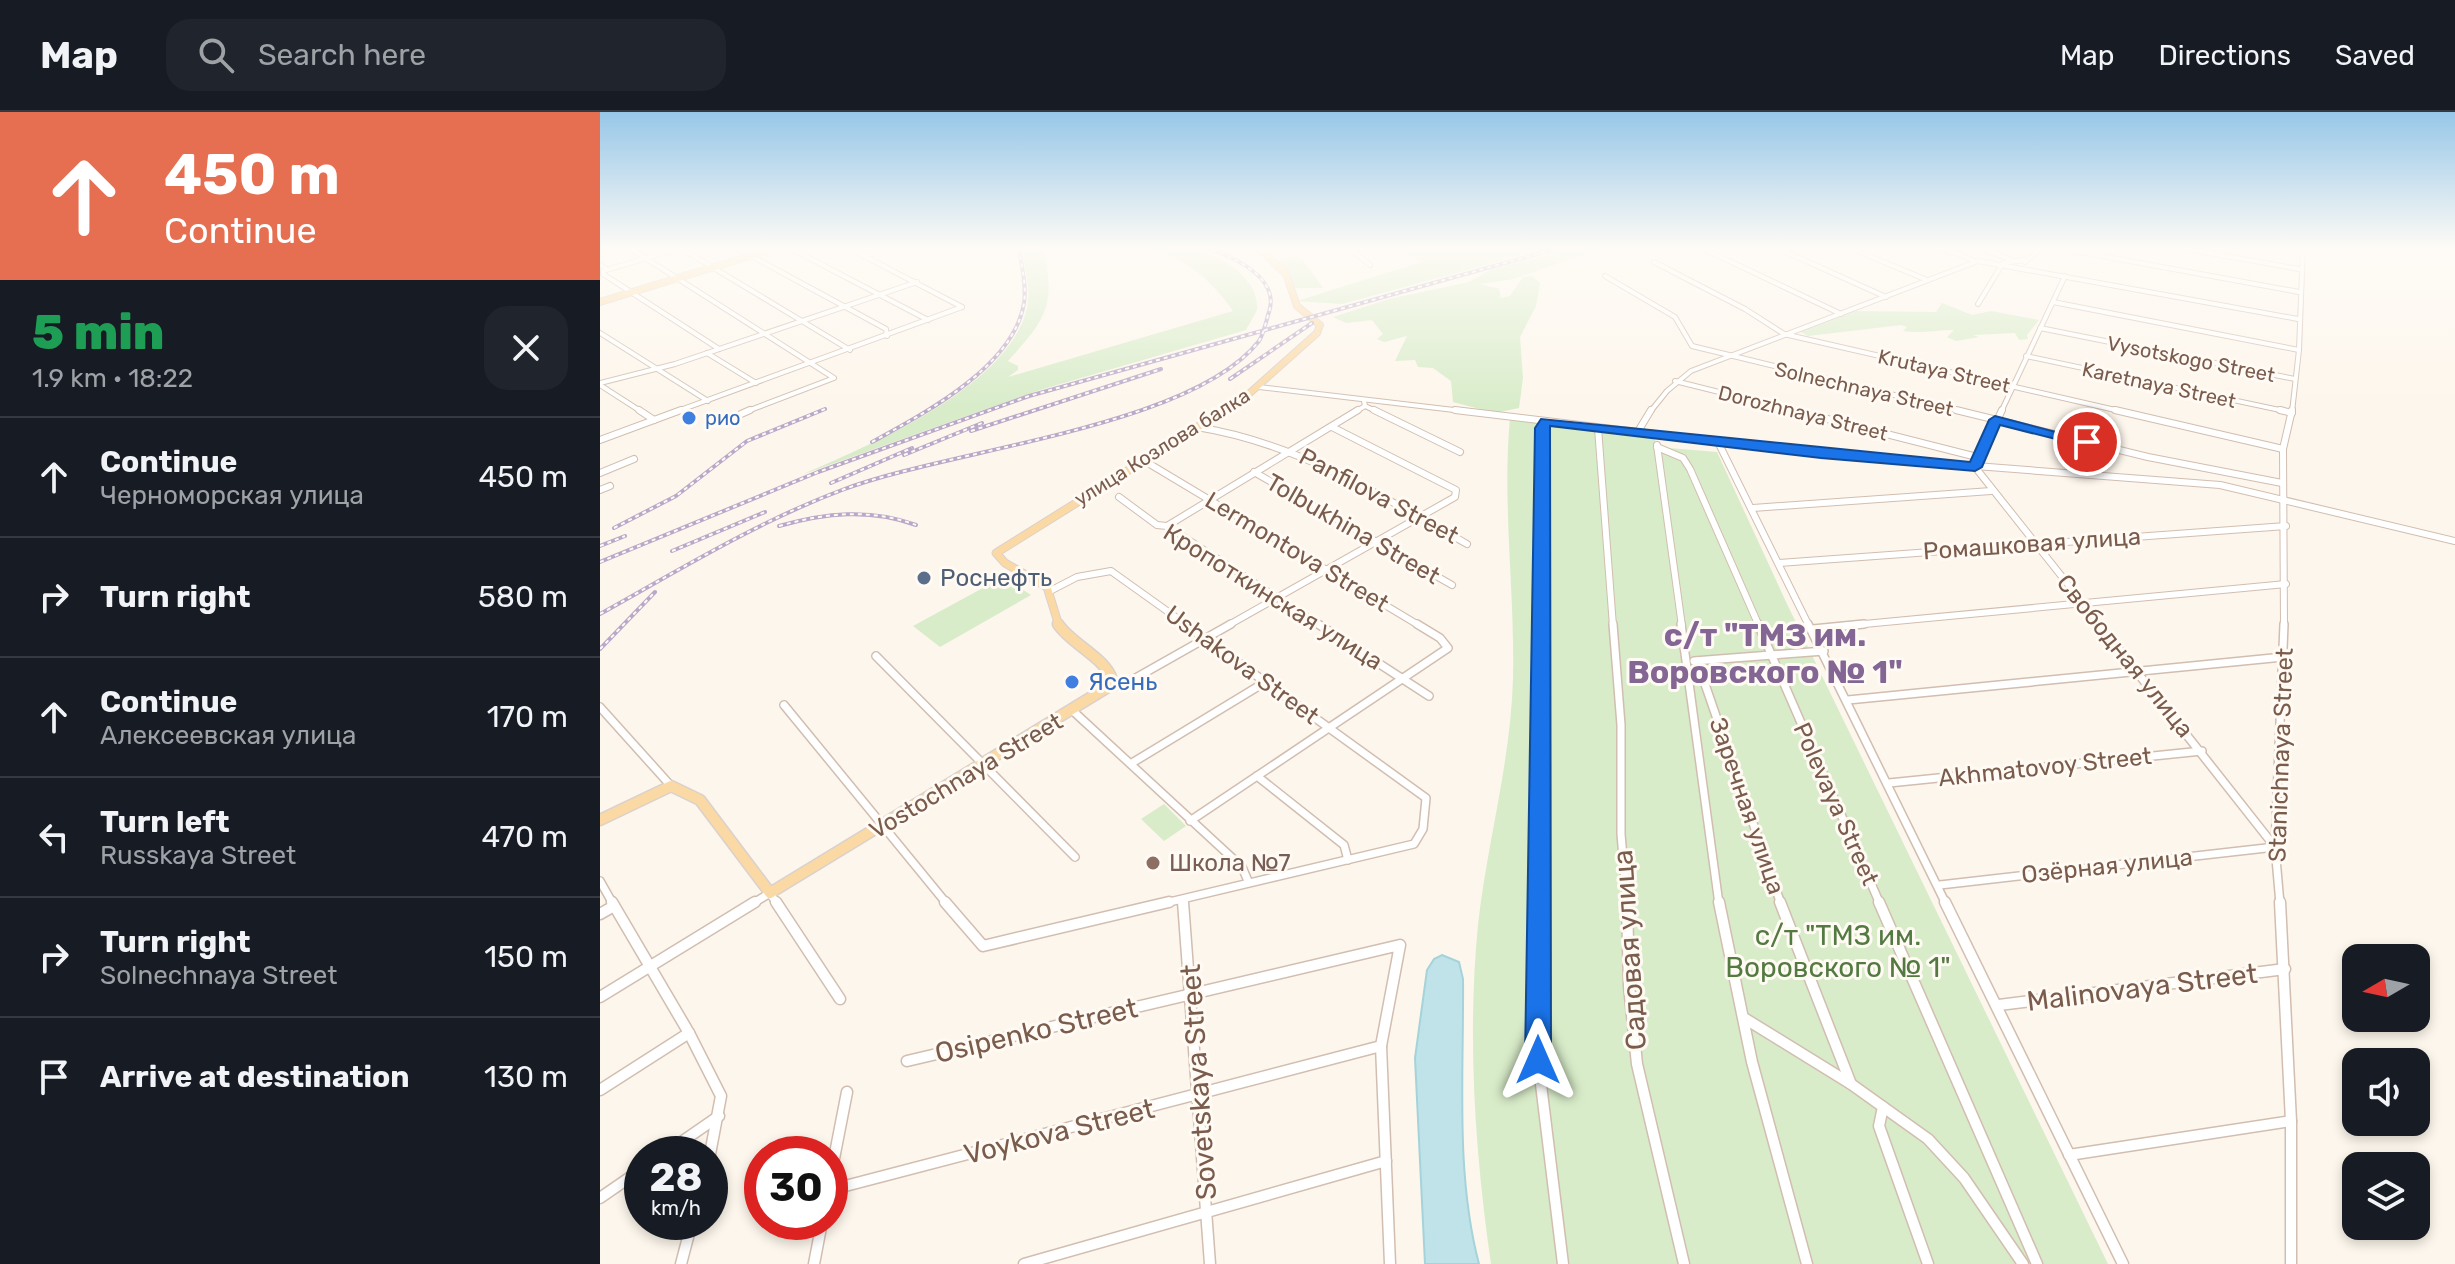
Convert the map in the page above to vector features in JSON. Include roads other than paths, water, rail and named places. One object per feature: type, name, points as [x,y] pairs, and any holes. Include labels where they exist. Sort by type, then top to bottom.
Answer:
[{"type":"main road","name":"улица Козлова балка","points":[[1050,591],[1043,583],[1001,562],[996,553],[1259,387],[1320,330],[1320,325],[1294,301]]},
{"type":"main road","points":[[1050,591],[1052,615],[1059,628],[1110,672],[1112,680],[1108,687]]},
{"type":"main road","name":"Vostochnaya Street","points":[[770,893],[1108,687]]},
{"type":"main road","points":[[600,820],[671,786],[700,800],[770,893]]},
{"type":"street","points":[[641,301],[719,349]]},
{"type":"street","points":[[715,301],[834,378],[741,414]]},
{"type":"street","points":[[767,301],[850,350]]},
{"type":"street","points":[[835,301],[886,329],[887,336]]},
{"type":"street","points":[[600,384],[707,353],[861,301]]},
{"type":"street","points":[[890,301],[928,320]]},
{"type":"street","points":[[600,440],[962,307],[951,301]]},
{"type":"street","name":"Solnechnaya Street","points":[[1647,301],[1675,317],[1692,346],[2148,457],[2282,483]]},
{"type":"street","points":[[1729,301],[1784,334]]},
{"type":"street","points":[[1813,301],[1841,314]]},
{"type":"street","points":[[1637,433],[1651,408],[1675,381],[1727,356],[1876,301]]},
{"type":"street","points":[[2199,301],[2298,319]]},
{"type":"street","name":"Stanichnaya Street","points":[[2291,1264],[2291,1121],[2285,969],[2275,847],[2286,584],[2283,449],[2292,413],[2299,350],[2299,301]]},
{"type":"street","points":[[1975,467],[1977,457],[2053,302],[2299,350]]},
{"type":"street","name":"Vysotskogo Street","points":[[2040,328],[2295,379]]},
{"type":"street","points":[[600,333],[708,401]]},
{"type":"street","name":"Krutaya Street","points":[[1784,334],[2283,449]]},
{"type":"street","points":[[707,353],[756,383]]},
{"type":"street","name":"Karetnaya Street","points":[[2026,356],[2292,413]]},
{"type":"street","name":"Dorozhnaya Street","points":[[1675,381],[1977,457]]},
{"type":"street","points":[[600,384],[654,420]]},
{"type":"street","points":[[1259,387],[1365,403],[1718,442],[1975,467],[2220,485],[2455,541]]},
{"type":"street","points":[[1167,526],[1290,448],[1332,427],[1365,403]]},
{"type":"street","points":[[1365,403],[1460,452]]},
{"type":"street","points":[[1546,422],[1542,428],[1538,1060],[1563,1264]]},
{"type":"street","name":"Panfilova Street","points":[[1194,426],[1231,431],[1290,448],[1467,544]]},
{"type":"street","name":"Vostochnaya Street","points":[[1108,687],[1125,684],[1455,497],[1456,490],[1332,427]]},
{"type":"street","name":"Садовая улица","points":[[1598,428],[1621,725],[1621,834],[1627,885],[1629,986],[1637,1064],[1653,1120],[1684,1264]]},
{"type":"street","points":[[1654,435],[1721,915],[1752,1062],[1807,1264]]},
{"type":"street","points":[[1718,442],[1940,885],[2123,1264]]},
{"type":"street","name":"Polevaya Street","points":[[1657,447],[1683,458],[1690,469],[2037,1264]]},
{"type":"street","points":[[600,473],[634,459]]},
{"type":"street","name":"Lermontova Street","points":[[1143,460],[1440,638],[1448,648],[1402,677]]},
{"type":"street","name":"Свободная улица","points":[[1975,467],[2275,847]]},
{"type":"street","name":"Tolbukhina Street","points":[[1254,472],[1452,585]]},
{"type":"street","points":[[600,490],[610,486]]},
{"type":"street","points":[[1753,508],[1991,491]]},
{"type":"street","name":"Кропоткинская улица","points":[[1119,497],[1157,525],[1167,526],[1429,696]]},
{"type":"street","name":"Ромашковая улица","points":[[1779,563],[2286,526]]},
{"type":"street","name":"Ushakova Street","points":[[1050,591],[1077,577],[1111,571],[1426,798],[1423,829],[1414,844],[1348,860]]},
{"type":"street","points":[[1813,629],[2286,584]]},
{"type":"street","points":[[1685,661],[1824,651]]},
{"type":"street","points":[[876,656],[1075,857]]},
{"type":"street","points":[[1848,700],[2283,657]]},
{"type":"street","name":"Заречная улица","points":[[1697,661],[1800,959],[1851,1084]]},
{"type":"street","points":[[1190,821],[1402,677]]},
{"type":"street","points":[[1132,763],[1267,681]]},
{"type":"street","points":[[784,705],[881,827],[983,946],[1183,900],[1248,881],[1348,860],[1344,845],[1257,776]]},
{"type":"street","points":[[600,707],[671,786]]},
{"type":"street","points":[[1073,711],[1242,867],[1248,881]]},
{"type":"street","name":"Akhmatovoy Street","points":[[1889,783],[2202,751]]},
{"type":"street","name":"Озёрная улица","points":[[1940,885],[2275,847]]},
{"type":"street","points":[[600,881],[648,968],[689,1033],[721,1096],[714,1136]]},
{"type":"street","points":[[770,893],[840,999]]},
{"type":"street","name":"Vostochnaya Street","points":[[600,997],[770,893]]},
{"type":"street","name":"Sovetskaya Street","points":[[1183,900],[1200,1095],[1210,1264]]},
{"type":"street","points":[[600,914],[614,906]]},
{"type":"street","name":"Osipenko Street","points":[[907,1061],[1400,945],[1381,1046]]},
{"type":"street","name":"Malinovaya Street","points":[[1999,1005],[2285,969]]},
{"type":"street","points":[[1744,1018],[1851,1084],[1928,1139],[1964,1178],[2023,1264]]},
{"type":"street","points":[[600,1090],[689,1033]]},
{"type":"street","points":[[1381,1046],[1390,1264]]},
{"type":"street","name":"Voykova Street","points":[[848,1185],[1381,1046]]},
{"type":"street","points":[[838,1136],[847,1092]]},
{"type":"street","points":[[1883,1107],[1879,1126],[1928,1264]]},
{"type":"street","points":[[690,1136],[719,1116]]},
{"type":"street","points":[[2069,1155],[2291,1121]]},
{"type":"street","points":[[1024,1264],[1386,1161]]},
{"type":"street","points":[[600,1198],[624,1181]]},
{"type":"street","points":[[681,1264],[687,1240]]},
{"type":"street","points":[[814,1264],[819,1240]]},
{"type":"water","points":[[1442,955],[1459,962],[1463,979],[1464,1159],[1471,1229],[1479,1264],[1425,1264],[1415,1058],[1427,970],[1434,959]]},
{"type":"railway","points":[[872,442],[940,403],[985,368],[1017,326],[1024,301]]},
{"type":"railway","points":[[1264,330],[1271,301]]},
{"type":"railway","points":[[1264,330],[1370,301]]},
{"type":"railway","points":[[1230,379],[1312,323]]},
{"type":"railway","points":[[600,562],[818,472],[1029,396],[1264,330]]},
{"type":"railway","points":[[600,614],[749,532],[842,490],[888,475],[1065,433],[1125,416],[1180,395],[1226,371],[1259,341],[1264,330]]},
{"type":"railway","points":[[971,431],[1161,369]]},
{"type":"railway","points":[[614,528],[676,496],[747,441],[825,409]]},
{"type":"railway","points":[[904,455],[982,423]]},
{"type":"railway","points":[[831,483],[912,448]]},
{"type":"railway","points":[[672,551],[765,512]]},
{"type":"railway","points":[[779,526],[848,514],[882,516],[916,525]]},
{"type":"railway","points":[[600,546],[625,536]]},
{"type":"railway","points":[[600,649],[655,592]]},
{"type":"place","name":"рио","points":[[689,418]]},
{"type":"place","name":"Роснефть","points":[[924,578]]},
{"type":"place","name":"Ясень","points":[[1072,682]]},
{"type":"place","name":"Школа №7","points":[[1153,863]]},
{"type":"district","name":"с/т \"ТМЗ им. Воровского № 1\"","points":[[1765,654]]}]
